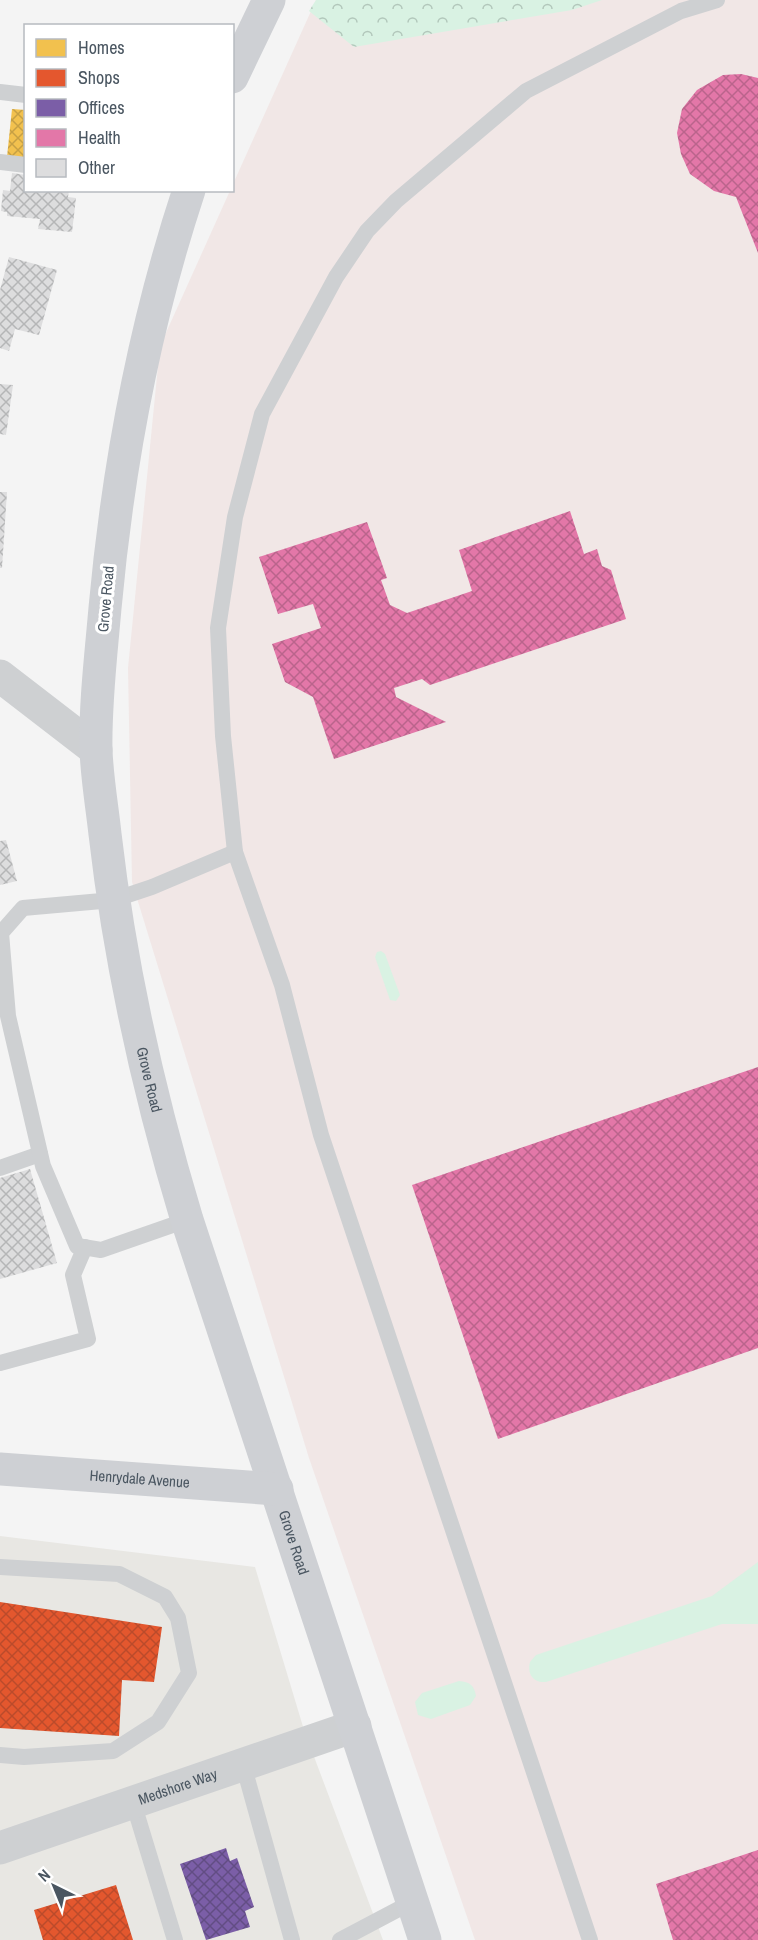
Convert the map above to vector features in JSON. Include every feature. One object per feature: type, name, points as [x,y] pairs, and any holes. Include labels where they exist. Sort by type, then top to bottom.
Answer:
[{"type":"main road","points":[[234,73],[269,0]]},
{"type":"main road","name":"Grove Road","points":[[188,192],[158,296],[130,411],[110,554],[100,662],[96,750],[113,900],[156,1117],[208,1289],[277,1489],[425,1940]]},
{"type":"main road","name":"Henrydale Avenue","points":[[0,1469],[277,1489]]},
{"type":"street","points":[[0,676],[96,750]]},
{"type":"street","name":"Medshore Way","points":[[0,1848],[355,1726]]},
{"type":"lane","points":[[590,1940],[321,1135],[282,985],[236,852],[223,736],[218,628],[235,517],[262,414],[336,277],[367,231],[396,201],[526,91],[681,11],[717,0]]},
{"type":"lane","points":[[0,92],[24,95]]},
{"type":"lane","points":[[0,162],[24,165]]},
{"type":"lane","points":[[187,1220],[101,1250],[77,1246],[40,1154],[8,1016],[1,933],[23,908],[113,900],[152,887],[236,852]]},
{"type":"lane","points":[[0,1168],[40,1154]]},
{"type":"lane","points":[[0,1363],[88,1339],[73,1275],[85,1247]]},
{"type":"lane","points":[[0,1567],[119,1574],[165,1597],[178,1618],[189,1673],[158,1722],[113,1751],[24,1756],[0,1755]]},
{"type":"lane","points":[[243,1764],[292,1940]]},
{"type":"lane","points":[[133,1802],[175,1940]]},
{"type":"lane","points":[[340,1940],[412,1902]]},
{"type":"shaded area","points":[[316,0],[758,0],[758,1940],[475,1940],[309,1458],[132,882],[128,668],[160,346],[229,192],[234,192],[234,182]]},
{"type":"shaded area","points":[[0,1536],[255,1567],[304,1730],[383,1940],[0,1940]]},
{"type":"green space","points":[[316,0],[602,0],[572,10],[354,47],[309,11]]},
{"type":"green space","points":[[381,951],[385,954],[400,995],[396,1001],[390,1000],[375,957],[377,952]]},
{"type":"green space","points":[[758,1562],[758,1624],[722,1624],[546,1682],[534,1679],[530,1674],[530,1662],[536,1655],[712,1596]]},
{"type":"green space","points":[[459,1681],[469,1683],[474,1689],[476,1696],[470,1705],[431,1719],[418,1715],[415,1702],[422,1693]]},
{"type":"building: Homes","points":[[12,109],[24,110],[24,159],[7,157]]},
{"type":"building: Shops","points":[[0,1602],[162,1627],[154,1682],[122,1680],[119,1736],[0,1728]]},
{"type":"building: Shops","points":[[116,1885],[133,1940],[43,1940],[34,1910]]},
{"type":"building: Offices","points":[[226,1848],[230,1861],[237,1858],[254,1907],[245,1911],[250,1927],[206,1940],[180,1864]]},
{"type":"building: Health","points":[[741,74],[758,78],[758,253],[736,197],[714,191],[690,174],[681,154],[677,133],[682,109],[697,90],[723,75]]},
{"type":"building: Health","points":[[570,511],[584,554],[597,549],[602,566],[611,570],[626,619],[430,685],[422,679],[394,688],[396,697],[446,722],[334,759],[313,697],[285,682],[272,644],[321,628],[313,604],[278,614],[259,557],[367,522],[387,578],[381,580],[390,605],[407,613],[472,591],[459,550]]},
{"type":"building: Health","points":[[758,1067],[758,1348],[498,1439],[412,1185]]},
{"type":"building: Health","points":[[758,1850],[758,1940],[673,1940],[656,1884]]},
{"type":"building: Other","points":[[12,173],[24,175],[24,192],[69,192],[68,197],[76,198],[72,232],[38,229],[40,219],[7,216],[7,212],[1,211],[3,190],[10,191]]},
{"type":"building: Other","points":[[9,257],[57,270],[39,335],[15,329],[9,351],[0,348],[0,290]]},
{"type":"building: Other","points":[[0,384],[13,385],[6,435],[0,434]]},
{"type":"building: Other","points":[[0,492],[7,492],[2,568],[0,568]]},
{"type":"building: Other","points":[[6,840],[17,881],[0,885],[0,841]]},
{"type":"building: Other","points":[[30,1169],[57,1263],[0,1279],[0,1178]]}]
